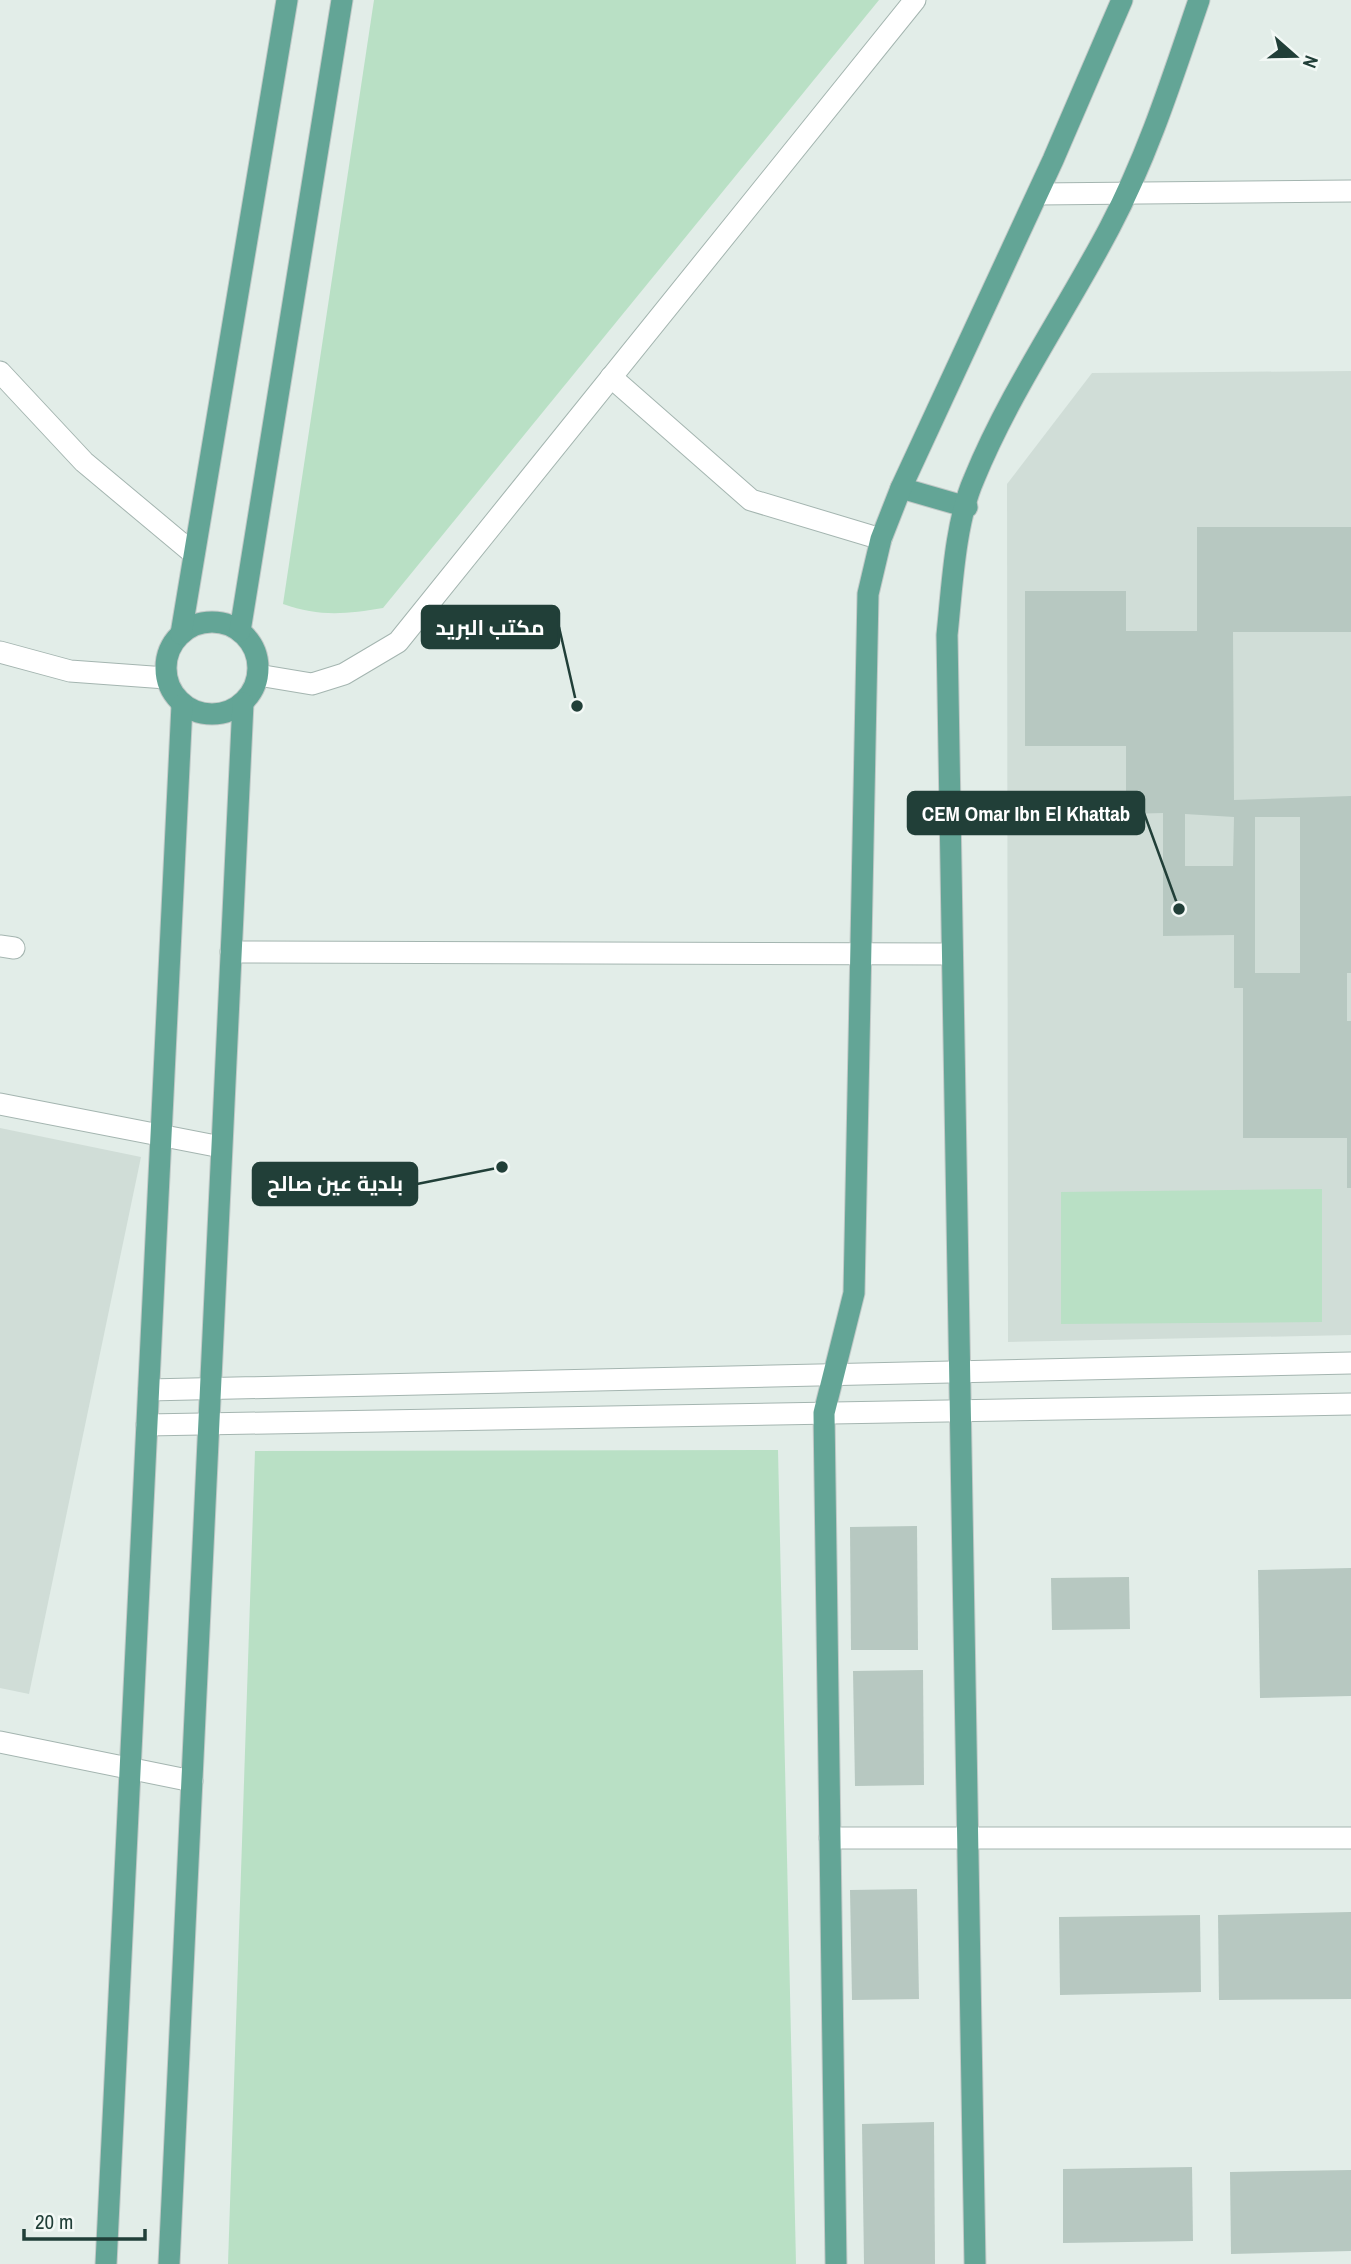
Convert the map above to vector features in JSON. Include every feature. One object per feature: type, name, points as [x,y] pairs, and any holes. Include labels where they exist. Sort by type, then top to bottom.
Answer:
[{"type":"main road","points":[[181,634],[288,0]]},
{"type":"main road","points":[[240,631],[342,0]]},
{"type":"main road","points":[[836,2264],[824,1413],[854,1293],[868,594],[881,539],[901,488],[1038,194],[1122,0]]},
{"type":"main road","points":[[975,2264],[947,635],[956,553],[973,481],[1026,375],[1111,225],[1165,102],[1199,0]]},
{"type":"main road","points":[[901,488],[967,507]]},
{"type":"main road","points":[[210,621],[226,624],[240,631],[251,643],[257,659],[258,675],[253,691],[243,703],[229,712],[213,715],[197,713],[182,705],[172,693],[166,678],[165,662],[170,647],[181,634],[194,625],[210,621]]},
{"type":"main road","points":[[169,2264],[243,703]]},
{"type":"main road","points":[[106,2264],[182,705]]},
{"type":"street","points":[[258,675],[312,684],[344,674],[398,642],[915,0]]},
{"type":"street","points":[[1038,194],[1351,191]]},
{"type":"street","points":[[0,372],[84,461],[194,554]]},
{"type":"street","points":[[611,377],[751,500],[881,539]]},
{"type":"street","points":[[0,652],[70,671],[166,678]]},
{"type":"street","points":[[231,953],[952,954]]},
{"type":"street","points":[[0,1104],[221,1147]]},
{"type":"street","points":[[149,1390],[1351,1363]]},
{"type":"street","points":[[147,1425],[1351,1404]]},
{"type":"street","points":[[0,1742],[192,1781]]},
{"type":"street","points":[[830,1838],[1351,1838]]},
{"type":"shaded area","points":[[1351,371],[1351,1335],[1008,1342],[1007,484],[1092,373]]},
{"type":"shaded area","points":[[0,1128],[141,1157],[29,1694],[0,1688]]},
{"type":"green space","points":[[374,0],[879,0],[383,608],[321,613],[283,604]]},
{"type":"green space","points":[[1322,1189],[1322,1322],[1061,1324],[1061,1192]]},
{"type":"green space","points":[[778,1450],[796,2264],[228,2264],[255,1451]]},
{"type":"building","points":[[1197,527],[1351,527],[1351,632],[1233,632],[1234,800],[1351,796],[1351,973],[1347,973],[1347,1021],[1351,1021],[1351,1188],[1347,1188],[1347,1138],[1243,1138],[1243,988],[1234,988],[1234,935],[1163,936],[1163,813],[1126,814],[1126,746],[1025,746],[1025,591],[1126,591],[1126,631],[1197,631]],"holes":[[[1185,814],[1234,817],[1233,866],[1185,866]],[[1255,817],[1300,817],[1300,973],[1255,973]]]},
{"type":"building","points":[[917,1526],[918,1650],[851,1650],[850,1527]]},
{"type":"building","points":[[1351,1568],[1351,1696],[1260,1698],[1258,1570]]},
{"type":"building","points":[[1129,1577],[1130,1629],[1052,1630],[1051,1578]]},
{"type":"building","points":[[923,1670],[924,1785],[855,1786],[853,1671]]},
{"type":"building","points":[[917,1889],[919,1999],[852,2000],[850,1890]]},
{"type":"building","points":[[1351,1912],[1351,1999],[1219,2000],[1218,1915]]},
{"type":"building","points":[[1200,1915],[1201,1992],[1060,1995],[1059,1917]]},
{"type":"building","points":[[934,2122],[935,2264],[864,2264],[862,2124]]},
{"type":"building","points":[[1192,2167],[1193,2241],[1063,2243],[1063,2169]]},
{"type":"building","points":[[1351,2170],[1351,2251],[1231,2254],[1230,2172]]},
{"type":"place","name":"مكتب البريد","points":[[577,706]]},
{"type":"place","name":"CEM Omar Ibn El Khattab","points":[[1179,909]]},
{"type":"place","name":"بلدية عين صالح","points":[[502,1167]]}]
